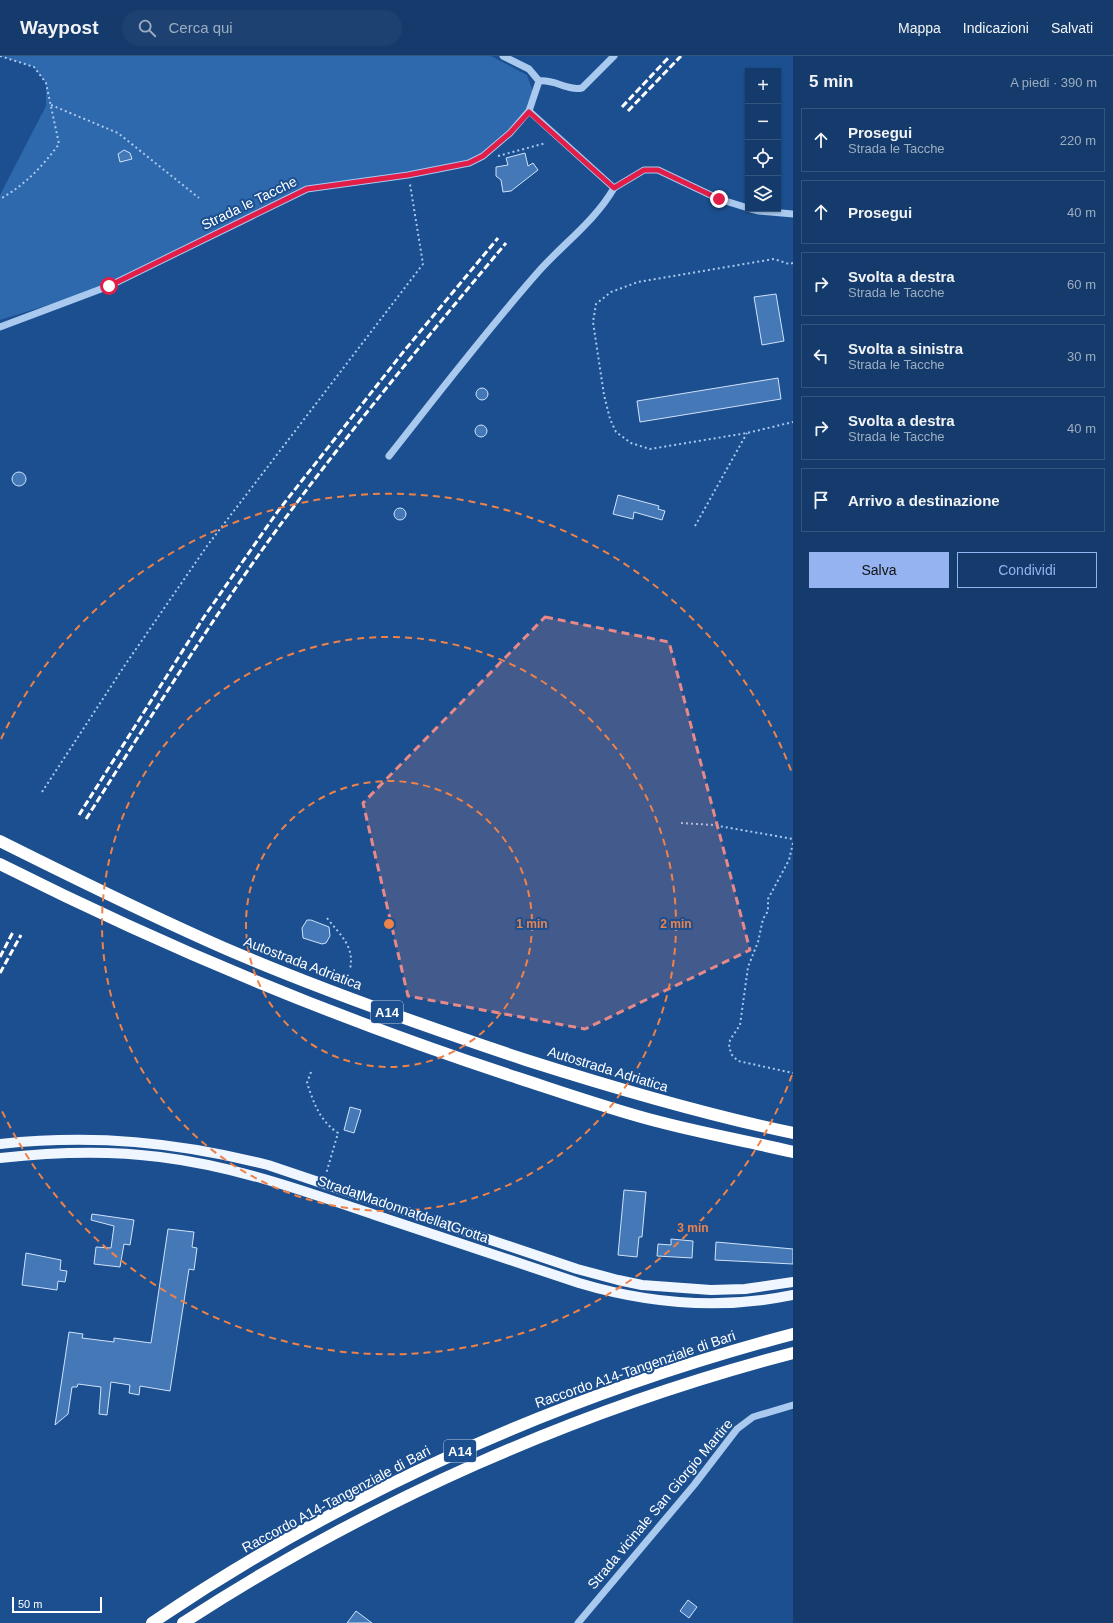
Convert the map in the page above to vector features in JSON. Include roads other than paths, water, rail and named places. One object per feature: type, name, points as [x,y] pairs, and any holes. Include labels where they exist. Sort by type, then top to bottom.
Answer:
[{"type":"highway","name":"Autostrada Adriatica","points":[[0,841],[173,925],[240,954],[387,1012],[474,1043],[649,1098],[739,1122],[793,1133]]},
{"type":"highway","name":"A14","points":[[0,864],[92,910],[222,968],[305,1002],[386,1032],[481,1066],[656,1121],[793,1152]]},
{"type":"highway","name":"Raccordo A14-Tangenziale di Bari","points":[[152,1623],[225,1576],[295,1536],[353,1504],[468,1448],[549,1413],[656,1375],[793,1334]]},
{"type":"highway","name":"A14","points":[[183,1623],[218,1600],[314,1544],[439,1481],[584,1420],[709,1376],[793,1353]]},
{"type":"main road","name":"Strada Madonna della Grotta","points":[[0,1144],[79,1139],[138,1141],[174,1145],[228,1155],[268,1165],[577,1269],[642,1285],[711,1290],[745,1289],[793,1282]]},
{"type":"main road","name":"Strada Madonna della Grotta","points":[[0,1158],[85,1153],[124,1154],[159,1157],[229,1169],[287,1185],[579,1283],[640,1299],[701,1304],[758,1301],[793,1295]]},
{"type":"street","points":[[503,56],[529,69],[540,81]]},
{"type":"street","points":[[540,81],[546,80],[567,87],[582,88],[614,56]]},
{"type":"street","points":[[540,81],[529,112],[614,188]]},
{"type":"street","name":"Strada le Tacche","points":[[0,327],[109,286],[307,189],[408,175],[469,163],[483,156],[510,133],[529,112]]},
{"type":"street","points":[[389,456],[495,322],[540,270],[603,206],[614,188],[644,170],[658,170],[719,199],[745,207]]},
{"type":"street","points":[[770,212],[793,214]]},
{"type":"street","name":"Strada vicinale San Giorgio Martire","points":[[578,1623],[661,1522],[694,1485],[737,1429],[753,1417],[793,1405]]},
{"type":"railway","points":[[622,107],[670,56]]},
{"type":"railway","points":[[628,111],[681,56]]},
{"type":"railway","points":[[79,815],[204,617],[278,511],[404,351],[498,238]]},
{"type":"railway","points":[[86,819],[197,645],[267,543],[354,429],[506,243]]},
{"type":"railway","points":[[0,957],[13,932]]},
{"type":"railway","points":[[0,973],[21,935]]}]
